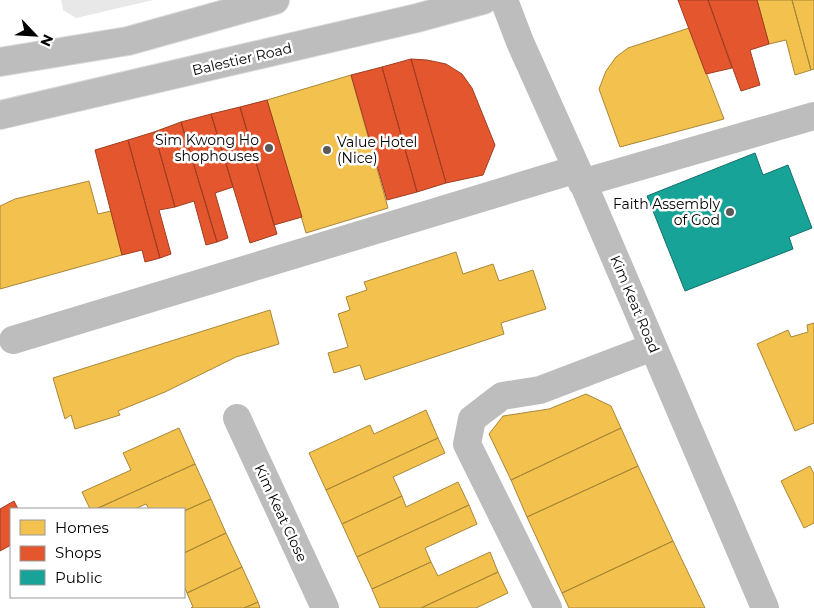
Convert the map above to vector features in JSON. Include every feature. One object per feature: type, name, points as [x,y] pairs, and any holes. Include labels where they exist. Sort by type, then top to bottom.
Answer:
[{"type":"street","points":[[0,62],[128,40],[274,0]]},
{"type":"street","name":"Balestier Road","points":[[0,114],[13,113],[417,18],[483,0]]},
{"type":"street","name":"Kim Keat Road","points":[[504,0],[520,42],[580,176],[765,608]]},
{"type":"street","points":[[13,340],[580,176],[814,116]]},
{"type":"street","points":[[548,608],[467,444],[472,420],[502,396],[540,390],[653,347]]},
{"type":"street","name":"Kim Keat Close","points":[[237,418],[325,608]]},
{"type":"shaded area","points":[[61,0],[153,0],[76,18],[63,10]]},
{"type":"building: Homes","points":[[757,0],[792,0],[811,70],[795,75],[786,40],[769,44]]},
{"type":"building: Homes","points":[[792,0],[814,0],[814,69],[811,70]]},
{"type":"building: Homes","points":[[689,28],[724,119],[620,147],[599,89],[606,71],[616,57],[628,48]]},
{"type":"building: Homes","name":"Value Hotel (Nice)","points":[[351,75],[388,208],[306,233],[267,100]]},
{"type":"building: Homes","points":[[89,181],[98,214],[111,211],[122,255],[0,289],[0,206],[15,199]]},
{"type":"building: Homes","points":[[456,252],[463,274],[493,264],[499,281],[533,270],[546,309],[501,323],[504,334],[365,380],[360,365],[334,373],[328,353],[348,347],[338,314],[350,310],[346,297],[367,290],[364,282]]},
{"type":"building: Homes","points":[[270,310],[279,344],[236,357],[165,392],[118,411],[120,415],[75,429],[71,415],[65,419],[53,378]]},
{"type":"building: Homes","points":[[814,323],[814,423],[795,431],[757,344],[788,330],[791,337],[808,332],[807,325]]},
{"type":"building: Homes","points":[[586,394],[611,406],[621,428],[511,480],[489,434],[503,416],[549,409]]},
{"type":"building: Homes","points":[[426,410],[438,438],[326,490],[309,453],[370,425],[374,434]]},
{"type":"building: Homes","points":[[179,428],[195,464],[98,508],[90,508],[82,492],[131,470],[123,453]]},
{"type":"building: Homes","points":[[621,428],[638,466],[527,517],[511,480]]},
{"type":"building: Homes","points":[[438,438],[445,453],[393,477],[402,496],[342,524],[326,490]]},
{"type":"building: Homes","points":[[195,464],[211,499],[185,511],[185,508],[148,508],[146,504],[137,508],[98,508]]},
{"type":"building: Homes","points":[[638,466],[673,541],[562,593],[527,517]]},
{"type":"building: Homes","points":[[810,466],[814,474],[814,523],[804,528],[781,481]]},
{"type":"building: Homes","points":[[458,482],[469,505],[357,557],[342,524],[402,496],[406,507]]},
{"type":"building: Homes","points":[[211,499],[226,533],[185,553],[185,511]]},
{"type":"building: Homes","points":[[469,505],[477,524],[425,548],[431,562],[372,589],[357,557]]},
{"type":"building: Homes","points":[[226,533],[242,567],[187,593],[185,588],[185,553]]},
{"type":"building: Homes","points":[[673,541],[705,608],[569,608],[562,593]]},
{"type":"building: Homes","points":[[490,552],[498,572],[421,608],[380,608],[372,589],[431,562],[438,576]]},
{"type":"building: Homes","points":[[242,567],[258,602],[244,608],[191,608],[193,607],[187,593]]},
{"type":"building: Homes","points":[[498,572],[508,593],[476,608],[421,608]]},
{"type":"building: Homes","points":[[258,602],[260,608],[244,608]]},
{"type":"building: Shops","points":[[678,0],[708,0],[732,68],[706,74]]},
{"type":"building: Shops","points":[[708,0],[757,0],[769,44],[750,50],[760,85],[741,91]]},
{"type":"building: Shops","points":[[411,59],[446,64],[462,74],[472,88],[495,145],[483,175],[446,183]]},
{"type":"building: Shops","points":[[411,59],[446,183],[417,192],[382,67]]},
{"type":"building: Shops","points":[[382,67],[417,192],[387,200],[351,75]]},
{"type":"building: Shops","points":[[267,100],[302,217],[274,225],[240,107]]},
{"type":"building: Shops","points":[[240,107],[277,234],[250,243],[211,114]]},
{"type":"building: Shops","points":[[211,114],[233,187],[215,193],[228,238],[217,242],[181,122]]},
{"type":"building: Shops","points":[[181,122],[217,242],[206,245],[194,201],[175,207],[154,132]]},
{"type":"building: Shops","points":[[154,132],[175,207],[159,210],[171,254],[160,258],[128,140]]},
{"type":"building: Shops","points":[[128,140],[160,258],[145,262],[142,250],[122,255],[95,150]]},
{"type":"building: Shops","points":[[14,501],[18,508],[10,508],[10,546],[0,551],[0,509]]},
{"type":"building: Public","name":"Faith Assembly of God","points":[[755,153],[763,175],[788,165],[812,228],[789,237],[793,249],[685,291],[647,196]]},
{"type":"place","name":"Sim Kwong Ho shophouses","points":[[269,148]]},
{"type":"place","name":"Value Hotel (Nice)","points":[[327,150]]},
{"type":"place","name":"Faith Assembly of God","points":[[730,212]]}]
